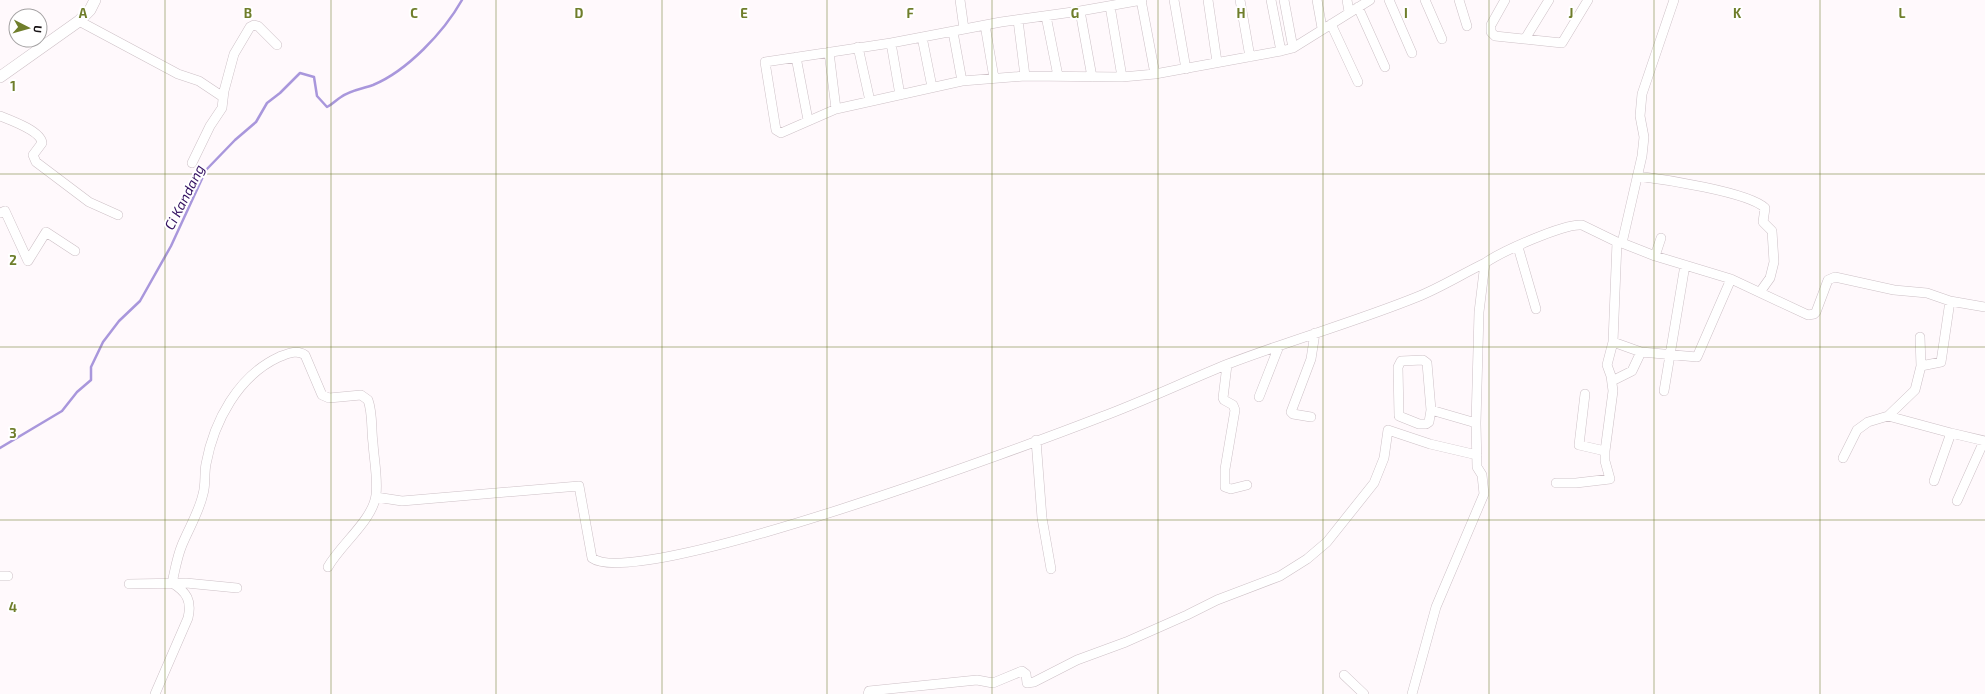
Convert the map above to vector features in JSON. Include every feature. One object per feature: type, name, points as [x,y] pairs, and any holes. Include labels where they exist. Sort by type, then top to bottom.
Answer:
[{"type":"street","points":[[960,0],[964,28]]},
{"type":"street","points":[[1156,74],[1141,0],[1122,1],[1110,6],[1085,7],[1046,16],[964,28],[954,32],[891,43],[765,62],[776,130],[781,133],[836,109],[962,81],[1025,76],[1122,77],[1156,74],[1217,62],[1250,58],[1293,48],[1322,28],[1370,0]]},
{"type":"street","points":[[1174,0],[1186,69]]},
{"type":"street","points":[[1208,0],[1217,62]]},
{"type":"street","points":[[1240,0],[1250,58]]},
{"type":"street","points":[[1272,0],[1281,51]]},
{"type":"street","points":[[1284,0],[1293,48]]},
{"type":"street","points":[[1317,0],[1322,28]]},
{"type":"street","points":[[1347,0],[1349,12]]},
{"type":"street","points":[[1390,0],[1412,53]]},
{"type":"street","points":[[1425,0],[1442,39]]},
{"type":"street","points":[[1459,0],[1467,26]]},
{"type":"street","points":[[1505,0],[1491,25],[1491,32],[1495,36],[1562,43],[1586,0]]},
{"type":"street","points":[[1525,39],[1549,0]]},
{"type":"street","points":[[1556,483],[1576,483],[1610,479],[1605,461],[1605,451],[1613,391],[1612,381],[1607,365],[1613,342],[1619,242],[1642,156],[1644,137],[1640,116],[1642,94],[1674,0]]},
{"type":"street","points":[[0,77],[79,21],[90,10],[93,1]]},
{"type":"street","points":[[1110,6],[1122,77]]},
{"type":"street","points":[[1085,7],[1092,77]]},
{"type":"street","points":[[1358,7],[1385,67]]},
{"type":"street","points":[[1046,16],[1058,76]]},
{"type":"street","points":[[1018,20],[1025,76]]},
{"type":"street","points":[[79,21],[178,74],[199,81],[223,97]]},
{"type":"street","points":[[1331,24],[1358,82]]},
{"type":"street","points":[[192,163],[210,126],[222,108],[223,97],[234,54],[250,27],[254,25],[258,26],[276,45]]},
{"type":"street","points":[[985,25],[994,78]]},
{"type":"street","points":[[954,32],[962,81]]},
{"type":"street","points":[[922,37],[932,87]]},
{"type":"street","points":[[891,43],[900,95]]},
{"type":"street","points":[[858,47],[870,102]]},
{"type":"street","points":[[828,52],[836,109]]},
{"type":"street","points":[[796,57],[808,120]]},
{"type":"street","points":[[0,116],[35,132],[41,138],[42,143],[33,155],[33,159],[36,162],[89,202],[118,215]]},
{"type":"street","points":[[1637,176],[1661,178],[1738,195],[1760,204],[1765,208],[1763,222],[1772,231],[1774,262],[1770,278],[1760,292]]},
{"type":"street","points":[[0,213],[5,211],[28,261],[46,232],[75,251]]},
{"type":"street","points":[[376,497],[402,501],[580,486],[592,558],[605,563],[626,562],[647,560],[708,548],[812,519],[926,482],[1036,440],[1100,418],[1227,365],[1418,296],[1551,232],[1576,225],[1582,225],[1655,256],[1731,279],[1782,304],[1811,315],[1816,312],[1828,280],[1835,277],[1894,290],[1927,293],[1950,301],[1985,306]]},
{"type":"street","points":[[1655,256],[1661,238]]},
{"type":"street","points":[[1518,247],[1536,309]]},
{"type":"street","points":[[1412,694],[1436,606],[1483,498],[1484,486],[1482,475],[1477,467],[1476,422],[1479,312],[1485,263]]},
{"type":"street","points":[[1664,391],[1685,265]]},
{"type":"street","points":[[1613,342],[1640,352],[1698,356],[1731,279]]},
{"type":"street","points":[[1921,366],[1941,362],[1950,301]]},
{"type":"street","points":[[1311,417],[1293,414],[1291,412],[1311,359],[1315,333]]},
{"type":"street","points":[[1843,458],[1857,430],[1868,422],[1888,416],[1915,390],[1921,366],[1920,337]]},
{"type":"street","points":[[1259,397],[1278,346]]},
{"type":"street","points":[[172,583],[178,555],[204,494],[205,466],[211,441],[225,409],[264,364],[288,353],[300,352],[305,355],[322,395],[329,398],[360,395],[368,400],[371,417],[376,477],[376,497],[362,523],[334,556],[328,566]]},
{"type":"street","points":[[1612,381],[1632,371],[1640,352]]},
{"type":"street","points":[[1423,360],[1427,363],[1432,410],[1429,422],[1426,424],[1419,424],[1399,416],[1398,367],[1401,361],[1423,360]]},
{"type":"street","points":[[1227,365],[1223,398],[1233,405],[1235,410],[1225,469],[1225,487],[1231,488],[1247,485]]},
{"type":"street","points":[[1584,394],[1579,445],[1605,451]]},
{"type":"street","points":[[1432,410],[1476,422]]},
{"type":"street","points":[[1888,416],[1985,441],[1957,501]]},
{"type":"street","points":[[868,694],[870,691],[919,685],[977,680],[993,682],[1022,671],[1026,674],[1027,683],[1034,682],[1077,660],[1126,642],[1217,600],[1280,576],[1307,559],[1327,542],[1368,492],[1374,483],[1384,458],[1388,430],[1426,443],[1477,455]]},
{"type":"street","points":[[1934,481],[1951,433]]},
{"type":"street","points":[[1036,440],[1042,518],[1051,569]]},
{"type":"street","points":[[155,694],[188,618],[190,609],[187,594],[172,583]]},
{"type":"street","points":[[129,584],[205,584],[237,588]]},
{"type":"street","points":[[1344,674],[1364,694]]},
{"type":"waterway","name":"Ci Kandang","points":[[0,448],[62,411],[77,392],[91,380],[91,367],[103,342],[119,321],[140,301],[171,246],[206,170],[235,140],[256,122],[267,103],[280,93],[300,73],[314,77],[317,96],[327,107],[349,93],[386,79],[424,49],[445,25],[462,0]]}]
